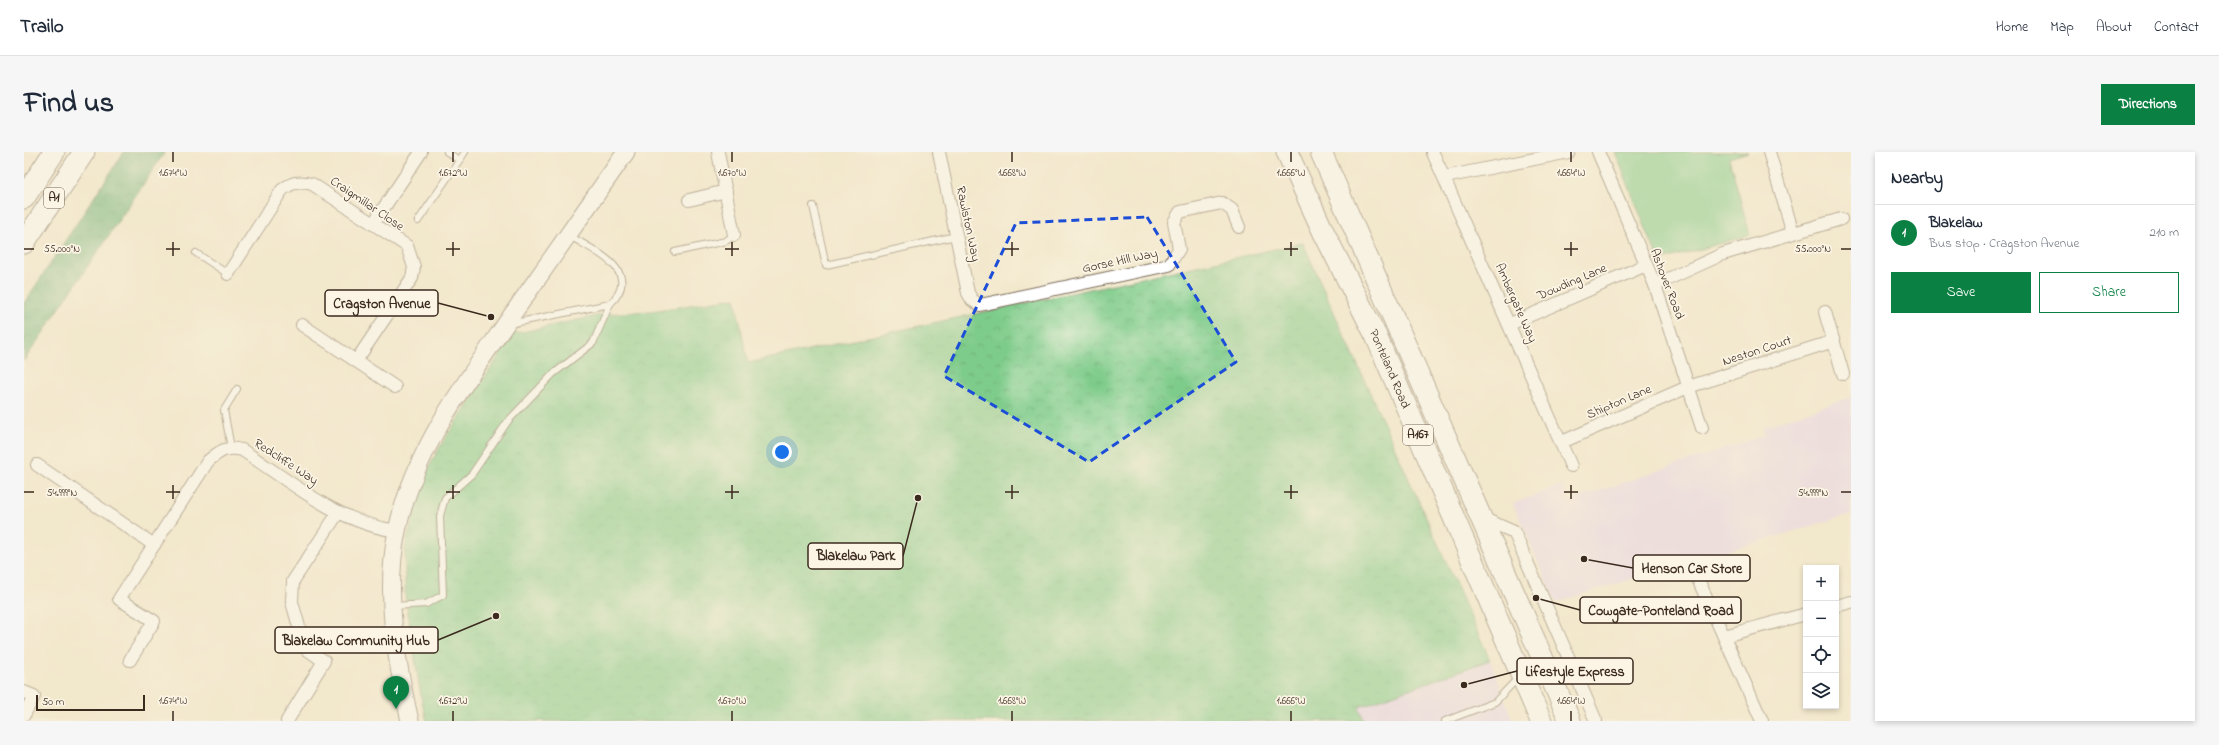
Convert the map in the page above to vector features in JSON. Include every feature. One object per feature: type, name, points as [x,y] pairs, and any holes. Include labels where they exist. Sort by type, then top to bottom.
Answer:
[{"type":"highway","name":"A1","points":[[24,198],[54,152]]},
{"type":"highway","name":"A1","points":[[24,243],[84,152]]},
{"type":"highway","name":"Ponteland Road","points":[[1286,152],[1323,231],[1376,336],[1541,721]]},
{"type":"highway","name":"Ponteland Road","points":[[1321,152],[1570,721]]},
{"type":"street","points":[[373,224],[421,152]]},
{"type":"street","points":[[410,721],[395,640],[391,584],[397,531],[407,496],[419,463],[462,389],[626,152]]},
{"type":"street","points":[[718,152],[734,235]]},
{"type":"street","name":"Rawlston Way","points":[[939,152],[968,293],[972,300]]},
{"type":"street","points":[[1445,177],[1569,152]]},
{"type":"street","name":"Ashover Road","points":[[1598,152],[1655,285],[1702,428]]},
{"type":"street","points":[[1769,152],[1793,233]]},
{"type":"street","name":"Ambergate Way","points":[[1433,153],[1510,324],[1562,442],[1571,466]]},
{"type":"street","name":"Craigmillar Close","points":[[228,274],[282,190],[290,184],[300,182],[312,184],[407,246],[414,267],[412,278],[356,361]]},
{"type":"street","points":[[689,200],[726,191]]},
{"type":"street","name":"Gorse Hill Way","points":[[972,300],[980,305],[1169,265],[1179,249],[1174,222],[1180,212],[1222,203],[1232,210],[1239,227]]},
{"type":"street","points":[[1655,285],[1723,254],[1841,219]]},
{"type":"street","name":"Dowding Lane","points":[[1510,324],[1646,265]]},
{"type":"street","points":[[1825,312],[1843,374]]},
{"type":"street","points":[[302,325],[395,387]]},
{"type":"street","name":"Neston Court","points":[[1688,387],[1834,341]]},
{"type":"street","name":"Shipton Lane","points":[[1562,442],[1688,387]]},
{"type":"street","points":[[130,660],[154,621],[120,599],[208,461],[220,450],[231,448]]},
{"type":"street","name":"Redcliffe Way","points":[[231,448],[242,450],[338,513],[357,522],[397,531]]},
{"type":"street","points":[[37,465],[154,545]]},
{"type":"street","points":[[287,721],[324,661],[305,648],[292,602],[293,581],[338,513]]},
{"type":"street","points":[[1482,518],[1514,532],[1596,721]]},
{"type":"street","points":[[1692,566],[1762,721]]},
{"type":"street","points":[[1839,605],[1851,602]]},
{"type":"street","points":[[1724,636],[1803,615]]},
{"type":"street","points":[[24,715],[29,694]]},
{"type":"lane","points":[[447,152],[459,160]]},
{"type":"lane","points":[[418,221],[465,152]]},
{"type":"lane","points":[[813,206],[826,265],[956,236]]},
{"type":"lane","points":[[392,606],[426,604],[443,595],[440,516],[445,498],[472,474],[508,421],[548,379],[593,343],[610,304],[620,292],[622,280],[619,270],[610,262],[568,234]]},
{"type":"lane","points":[[675,252],[726,241],[734,235]]},
{"type":"lane","points":[[196,253],[228,274]]},
{"type":"lane","points":[[506,324],[610,304]]},
{"type":"lane","points":[[231,448],[224,410],[237,389]]},
{"type":"lane","points":[[1445,721],[1495,702],[1521,674]]},
{"type":"highlighted area","points":[[1147,217],[1236,362],[1089,462],[944,376],[1016,223]]},
{"type":"shaded area","points":[[1851,397],[1851,514],[1556,602],[1513,504],[1561,485],[1569,501],[1765,435],[1762,427]]},
{"type":"shaded area","points":[[1490,660],[1513,721],[1364,721],[1359,707]]},
{"type":"green space","points":[[124,152],[165,152],[24,361],[24,303]]},
{"type":"green space","points":[[1615,152],[1748,152],[1729,158],[1750,235],[1659,261]]},
{"type":"green space","points":[[1303,243],[1490,660],[1359,707],[1364,721],[427,721],[422,703],[405,595],[405,548],[424,476],[441,445],[513,334],[605,314],[651,311],[735,298],[748,363]]},
{"type":"place","name":"Cragston Avenue","points":[[491,317]]},
{"type":"place","name":"Blakelaw Park","points":[[918,498]]},
{"type":"place","name":"Henson Car Store","points":[[1584,559]]},
{"type":"place","name":"Cowgate-Ponteland Road","points":[[1536,598]]},
{"type":"place","name":"Blakelaw Community Hub","points":[[496,616]]},
{"type":"place","name":"Lifestyle Express","points":[[1464,685]]},
{"type":"place","name":"Blakelaw","points":[[396,709]]}]
